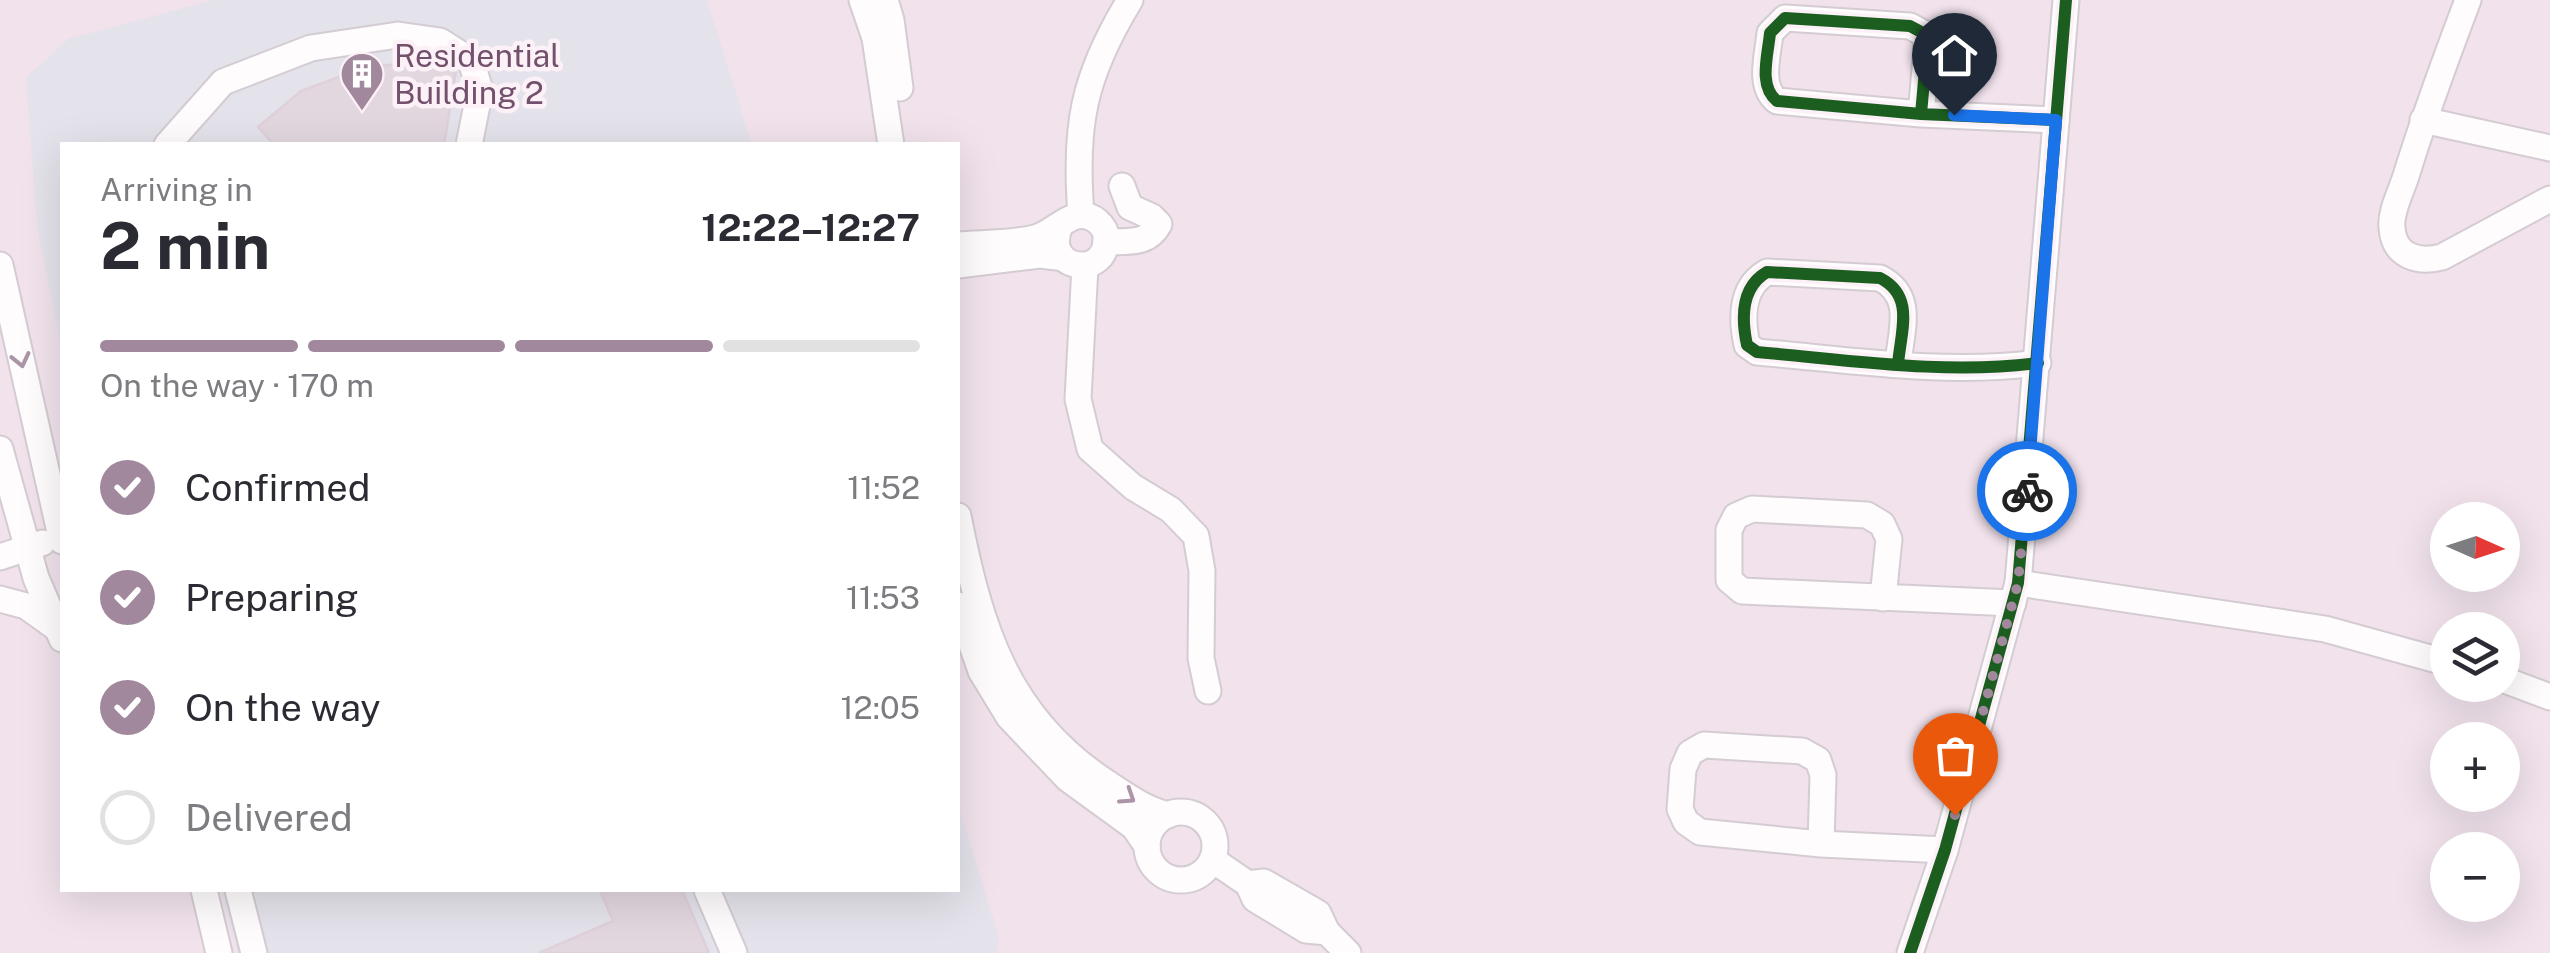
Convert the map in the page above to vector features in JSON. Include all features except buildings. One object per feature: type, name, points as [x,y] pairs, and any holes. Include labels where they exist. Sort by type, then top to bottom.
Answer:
[{"type":"street","points":[[862,0],[875,38],[890,142]]},
{"type":"street","points":[[884,0],[891,20],[908,142]]},
{"type":"street","points":[[1130,0],[1100,50],[1087,87],[1070,220],[1056,242],[1074,262],[1078,399],[1090,449],[1133,487],[1171,510],[1196,536],[1202,571],[1201,658],[1208,690]]},
{"type":"street","points":[[2468,0],[2423,120],[2391,224],[2394,242],[2405,255],[2424,262],[2442,257],[2550,199]]},
{"type":"street","points":[[1910,953],[1945,850],[2016,593],[2067,2]]},
{"type":"street","points":[[1921,114],[1927,48],[1924,34],[1910,26],[1785,18],[1770,32],[1766,82],[1769,94],[1778,101],[1921,114],[2056,120]]},
{"type":"street","points":[[169,142],[223,82],[311,48],[398,34],[440,41],[471,61],[480,90],[470,142]]},
{"type":"street","points":[[2423,120],[2550,148]]},
{"type":"street","points":[[1106,242],[1143,241],[1159,224],[1130,207],[1122,186]]},
{"type":"street","points":[[960,245],[1037,238],[1070,220],[1089,216],[1102,226],[1106,242],[1100,258],[1074,262],[1040,255],[960,266]]},
{"type":"street","points":[[0,265],[60,530]]},
{"type":"street","points":[[1898,364],[1903,302],[1896,286],[1880,278],[1767,272],[1753,280],[1747,293],[1744,330],[1747,345],[1757,352],[1898,364],[1999,368],[2038,363]]},
{"type":"street","points":[[1,465],[36,578],[60,634]]},
{"type":"street","points":[[1883,598],[1888,539],[1882,524],[1867,515],[1752,509],[1736,516],[1729,530],[1729,580],[1742,591],[1883,598],[2016,593],[2326,628],[2430,657]]},
{"type":"street","points":[[960,526],[973,592],[998,662],[1026,708],[1080,766],[1148,810],[1202,818],[1215,837],[1213,860],[1206,872],[1194,879],[1168,879],[1149,860],[1147,846],[1152,829],[1168,814]]},
{"type":"street","points":[[0,557],[60,540]]},
{"type":"street","points":[[0,588],[60,571]]},
{"type":"street","points":[[0,599],[26,606],[60,634]]},
{"type":"street","points":[[960,611],[981,671],[1009,717],[1068,779],[1134,827],[1147,846]]},
{"type":"street","points":[[2520,686],[2550,697]]},
{"type":"street","points":[[1821,844],[1823,775],[1818,760],[1802,751],[1704,745],[1690,753],[1683,768],[1680,809],[1686,822],[1700,832],[1821,844],[1945,850]]},
{"type":"street","points":[[1213,860],[1248,884],[1255,898],[1306,930],[1327,932],[1348,953]]},
{"type":"street","points":[[204,892],[219,953]]},
{"type":"street","points":[[239,892],[254,953]]},
{"type":"street","points":[[708,892],[734,953]]},
{"type":"shaded area","points":[[0,0],[2550,0],[2550,953],[0,953]]},
{"type":"shaded area","points":[[214,0],[707,0],[751,142],[60,142],[60,342],[37,226],[26,78],[68,39]]},
{"type":"shaded area","points":[[960,811],[999,938],[996,953],[238,953],[221,892],[960,892]]},
{"type":"cycle path","points":[[1910,953],[1945,850],[2018,583],[2066,0]]},
{"type":"cycle path","points":[[1921,114],[1925,34],[1910,26],[1785,18],[1770,33],[1766,79],[1777,101],[1921,114],[2056,120]]},
{"type":"cycle path","points":[[1898,364],[1902,304],[1891,285],[1880,278],[1767,272],[1752,286],[1745,304],[1745,334],[1747,345],[1757,352],[1933,367],[2038,363]]},
{"type":"way so far","points":[[1955,815],[2018,583],[2027,491]]},
{"type":"place","name":"Residential Building 2","points":[[362,112]]},
{"type":"route","points":[[1954,115],[2056,120],[2027,491]]}]
